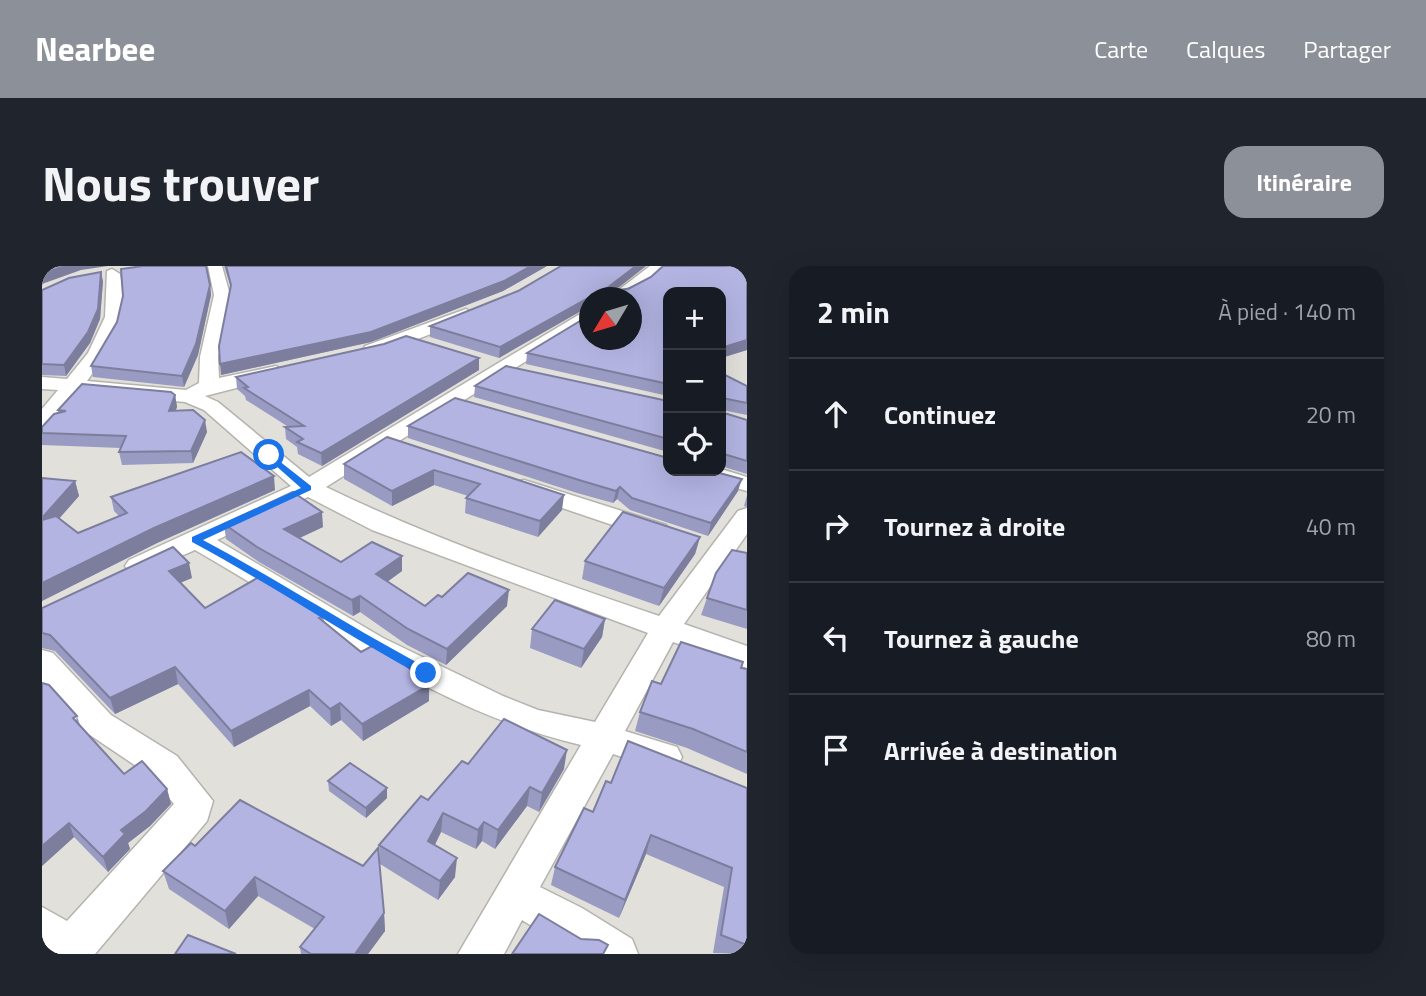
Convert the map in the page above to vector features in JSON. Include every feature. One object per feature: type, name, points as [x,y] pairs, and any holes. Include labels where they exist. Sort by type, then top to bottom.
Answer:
[{"type":"street","points":[[199,391],[222,295],[215,266]]},
{"type":"street","points":[[633,287],[649,277],[658,266]]},
{"type":"street","points":[[45,416],[96,357],[110,332],[117,300],[112,274]]},
{"type":"street","points":[[357,355],[485,306]]},
{"type":"street","points":[[114,577],[308,488],[579,320]]},
{"type":"street","points":[[407,338],[439,349]]},
{"type":"street","points":[[470,359],[527,373]]},
{"type":"street","points":[[42,383],[199,391],[300,368]]},
{"type":"street","points":[[199,391],[211,406],[308,488],[381,524],[540,585],[747,657]]},
{"type":"street","points":[[450,399],[476,406]]},
{"type":"street","points":[[383,440],[409,449]]},
{"type":"street","points":[[718,476],[747,484]]},
{"type":"street","points":[[499,479],[710,549]]},
{"type":"street","points":[[480,954],[710,549],[747,516]]},
{"type":"street","points":[[195,539],[265,578],[362,639],[491,705],[533,721],[604,737],[698,771]]},
{"type":"street","points":[[42,661],[99,724],[164,766],[194,801],[193,810],[61,944]]},
{"type":"street","points":[[514,895],[616,954]]},
{"type":"building","points":[[42,266],[64,266],[42,274]]},
{"type":"building","points":[[143,266],[206,266],[210,285],[196,344],[182,376],[91,366],[117,322],[123,296],[121,269]]},
{"type":"building","points":[[226,266],[531,266],[504,281],[371,332],[220,364],[219,346],[231,285]]},
{"type":"building","points":[[561,266],[636,266],[608,287],[579,287],[579,303],[500,347],[430,326],[518,291]]},
{"type":"building","points":[[663,266],[747,266],[747,340],[726,346],[726,287],[663,287],[663,383],[527,353],[579,322],[579,350],[642,350],[642,287],[632,287],[651,277]]},
{"type":"building","points":[[101,272],[98,309],[88,332],[64,365],[42,364],[42,290],[69,278]]},
{"type":"building","points":[[406,336],[479,358],[321,453],[297,442],[303,439],[285,427],[304,426],[244,388],[248,387],[236,377],[384,344]]},
{"type":"building","points":[[506,366],[663,400],[663,438],[475,386]]},
{"type":"building","points":[[726,376],[747,386],[747,403],[726,399]]},
{"type":"building","points":[[82,384],[171,392],[175,395],[169,411],[193,410],[205,420],[191,451],[119,452],[126,436],[42,433],[42,427],[54,414],[66,411],[58,410]]},
{"type":"building","points":[[455,398],[663,457],[663,476],[726,475],[742,479],[711,523],[632,498],[620,487],[616,491],[408,426]]},
{"type":"building","points":[[726,414],[747,420],[747,461],[726,455]]},
{"type":"building","points":[[387,437],[564,495],[540,521],[466,498],[480,484],[434,470],[392,491],[344,464]]},
{"type":"building","points":[[241,452],[274,476],[154,528],[42,583],[42,520],[56,516],[78,533],[127,513],[111,497]]},
{"type":"building","points":[[42,478],[75,481],[42,518]]},
{"type":"building","points":[[293,492],[322,512],[284,529],[341,562],[372,542],[402,556],[376,574],[425,606],[438,595],[442,597],[468,573],[509,590],[447,649],[408,629],[360,596],[352,600],[257,547],[224,524]]},
{"type":"building","points":[[623,512],[700,537],[664,588],[585,561]]},
{"type":"building","points":[[173,547],[189,563],[169,571],[205,608],[259,577],[323,616],[319,618],[361,652],[374,645],[395,656],[429,685],[362,724],[340,703],[330,709],[309,690],[231,731],[175,667],[110,698],[50,635],[42,633],[42,608]]},
{"type":"building","points":[[732,550],[747,553],[747,610],[707,598],[716,573]]},
{"type":"building","points":[[555,600],[605,619],[584,649],[532,629]]},
{"type":"building","points":[[681,642],[743,662],[741,668],[747,669],[747,752],[693,729],[640,712],[652,681],[661,684]]},
{"type":"building","points":[[42,683],[49,685],[77,716],[73,718],[124,774],[142,761],[167,789],[146,811],[121,830],[125,834],[103,857],[69,823],[42,846]]},
{"type":"building","points":[[504,719],[567,750],[542,793],[530,787],[498,830],[484,822],[478,830],[443,813],[428,841],[457,858],[440,881],[379,845],[421,796],[428,800],[462,761],[468,764]]},
{"type":"building","points":[[628,741],[747,788],[747,945],[721,935],[732,868],[651,835],[625,900],[555,867],[584,808],[593,812],[606,781],[611,783]]},
{"type":"building","points":[[350,763],[387,788],[366,808],[328,781]]},
{"type":"building","points":[[240,800],[363,866],[378,848],[384,913],[355,954],[311,954],[300,947],[324,917],[255,877],[225,911],[163,871],[191,843],[195,846]]},
{"type":"building","points":[[539,914],[581,939],[599,940],[608,945],[603,954],[512,954]]},
{"type":"building","points":[[188,935],[236,954],[175,954]]},
{"type":"route","points":[[269,455],[308,488],[195,539],[265,578],[372,645],[426,673]]}]
